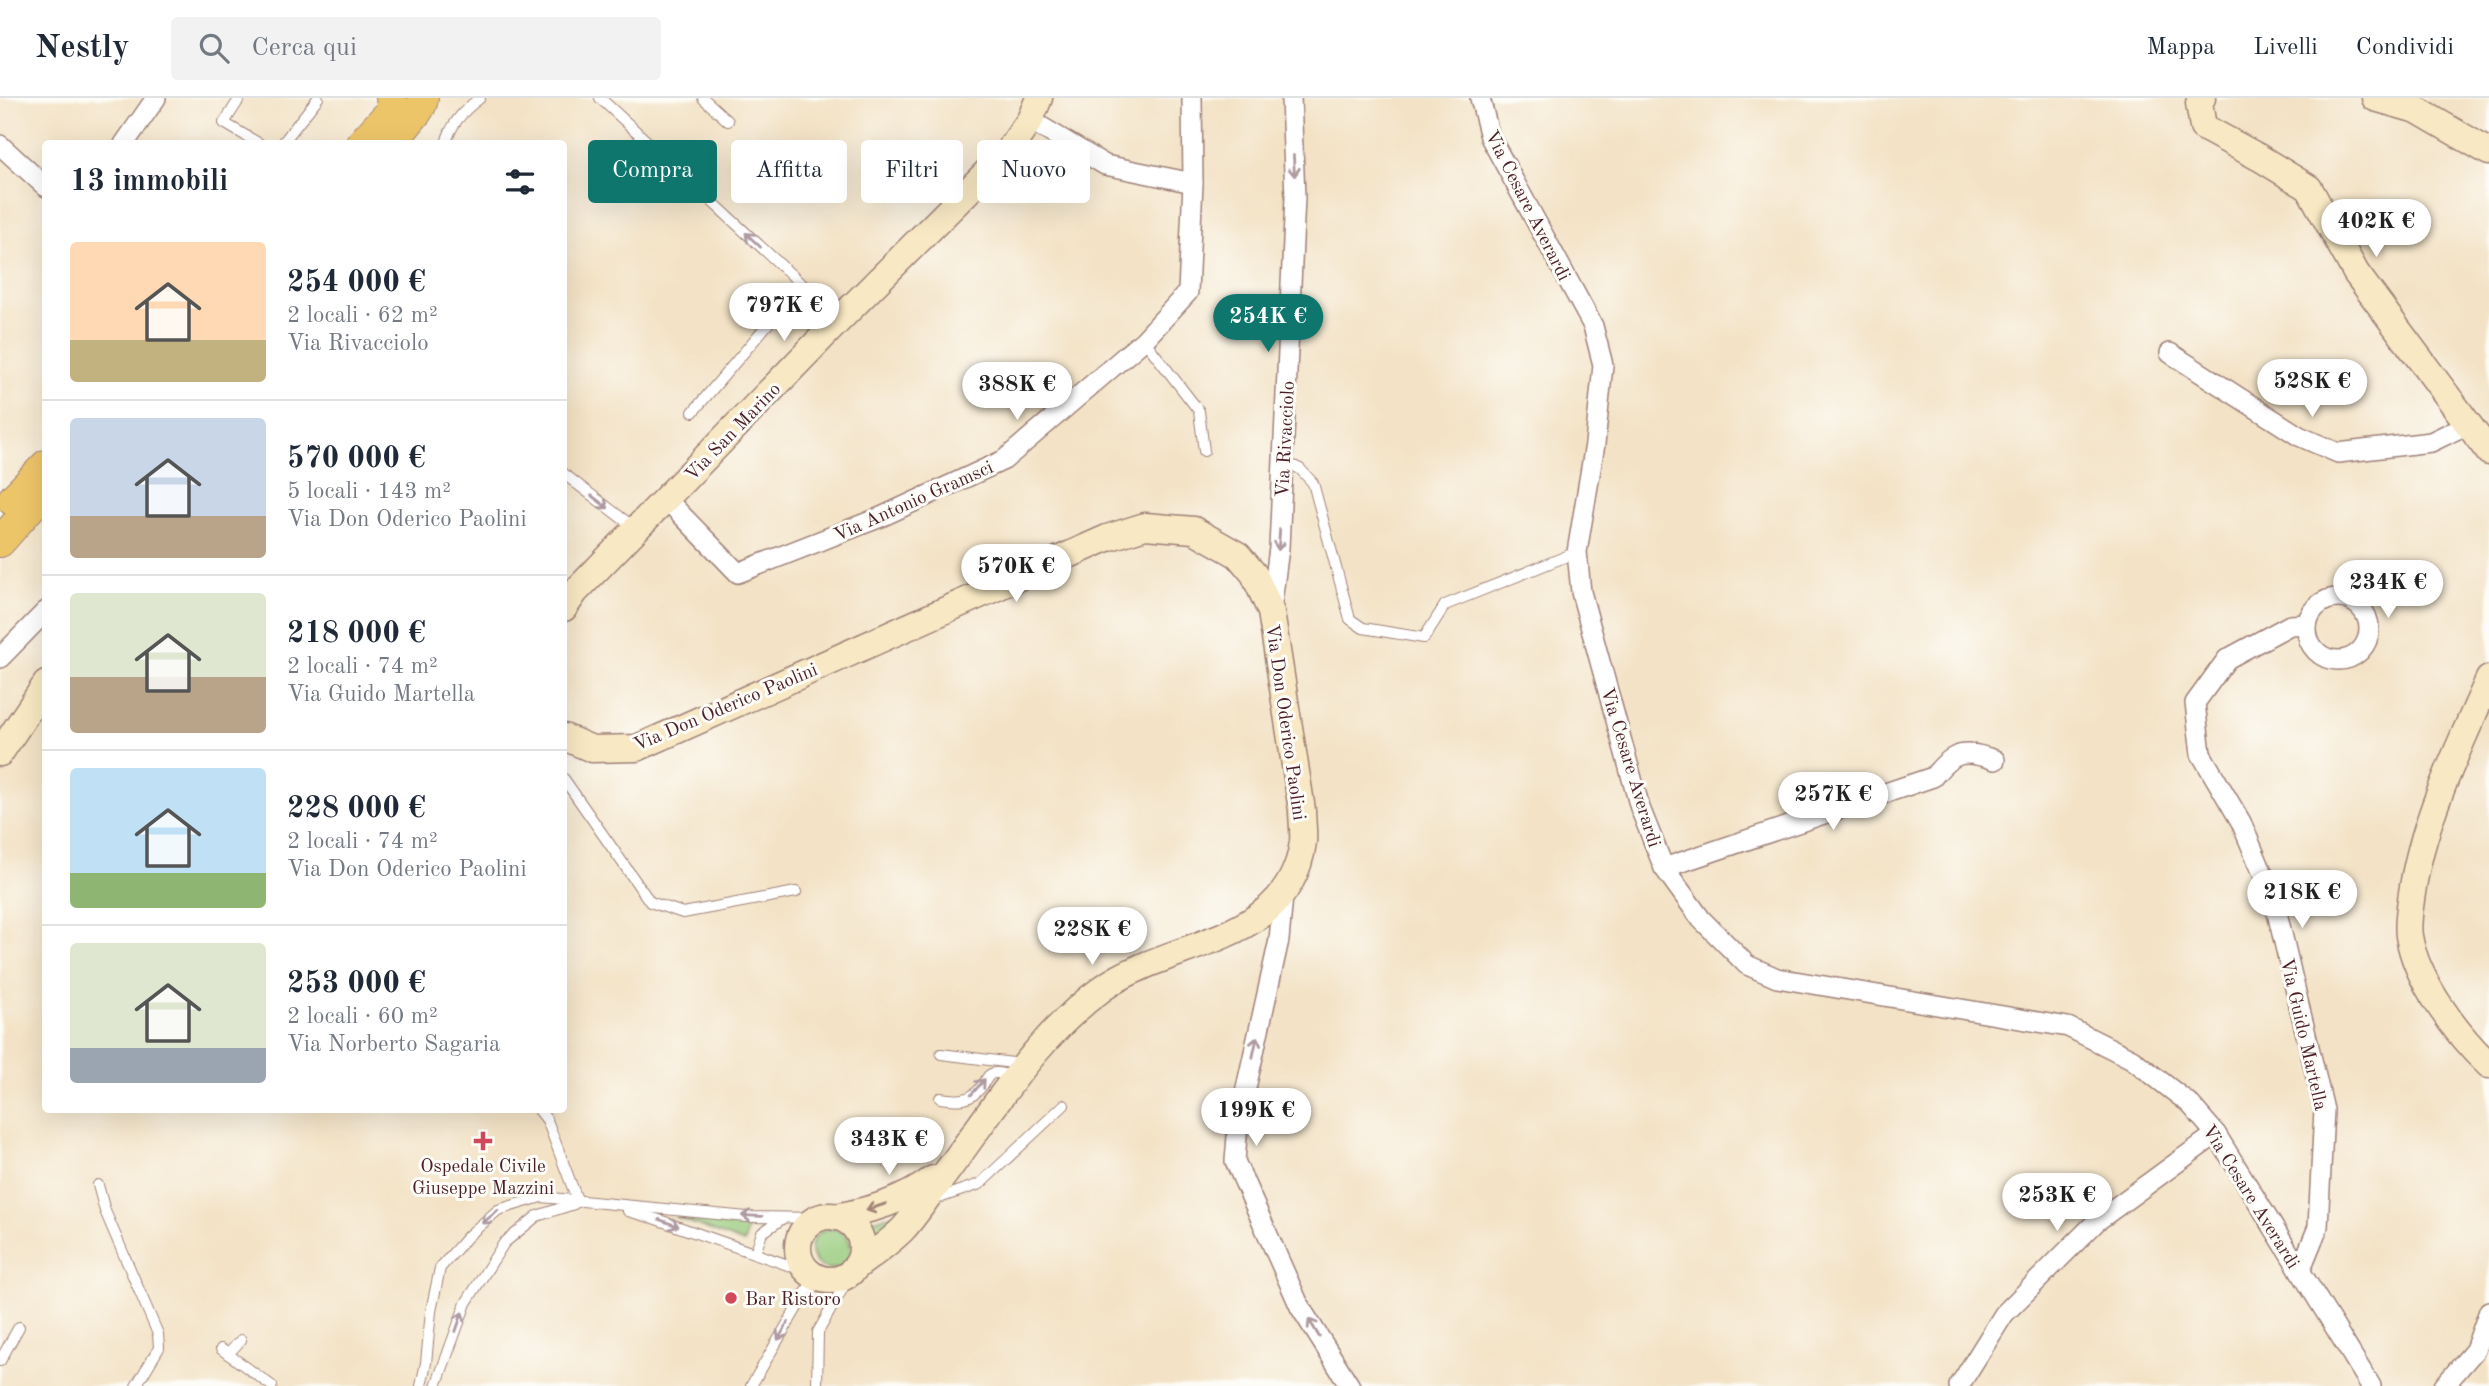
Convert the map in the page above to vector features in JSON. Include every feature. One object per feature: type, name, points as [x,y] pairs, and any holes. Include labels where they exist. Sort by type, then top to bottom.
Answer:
[{"type":"main road","points":[[365,140],[407,102]]},
{"type":"main road","points":[[393,140],[407,102]]},
{"type":"main road","points":[[0,514],[42,469]]},
{"type":"main road","points":[[0,542],[42,495]]},
{"type":"street","points":[[127,140],[156,98]]},
{"type":"street","name":"Via Antonio Gramsci","points":[[667,500],[738,573],[881,517],[1004,460],[1144,340],[1188,292],[1193,183],[1192,98]]},
{"type":"street","name":"Via Rivacciolo","points":[[1271,612],[1279,548],[1295,198],[1291,98]]},
{"type":"street","name":"Via Cesare Averardi","points":[[1480,98],[1490,137],[1592,326],[1603,365],[1595,444],[1577,552],[1581,592],[1636,794],[1664,868],[1701,919],[1747,965],[1777,978],[2068,1027],[2132,1059],[2190,1104],[2216,1134],[2371,1386]]},
{"type":"street","points":[[2202,98],[2199,103],[2203,127],[2309,188],[2356,273],[2489,452]]},
{"type":"street","points":[[2375,98],[2417,110],[2489,152]]},
{"type":"street","points":[[1035,109],[1105,165],[1193,183]]},
{"type":"street","name":"Via San Marino","points":[[567,604],[575,592],[839,320],[1009,150],[1035,109]]},
{"type":"street","points":[[0,145],[42,183]]},
{"type":"street","points":[[2170,353],[2300,436],[2338,453],[2431,442],[2468,424]]},
{"type":"street","name":"Via Don Oderico Paolini","points":[[567,738],[592,749],[637,748],[1107,538],[1145,526],[1194,530],[1238,555],[1254,574],[1271,612],[1302,810],[1303,841],[1296,870],[1283,896],[1257,919],[1133,971],[1105,987],[1064,1021],[1020,1071],[954,1163]]},
{"type":"street","points":[[0,658],[42,615]]},
{"type":"street","name":"Via Guido Martella","points":[[2300,1271],[2318,1227],[2324,1110],[2274,900],[2242,821],[2201,754],[2195,702],[2227,659],[2290,625],[2306,624]]},
{"type":"street","points":[[2489,679],[2435,807],[2416,865],[2409,935],[2424,979],[2443,1012],[2489,1065]]},
{"type":"street","points":[[0,753],[42,690]]},
{"type":"street","points":[[1664,868],[1933,777],[1941,766],[1962,754],[1970,752],[1995,760]]},
{"type":"street","points":[[1283,896],[1279,940],[1238,1124],[1235,1161],[1300,1307],[1350,1386]]},
{"type":"street","points":[[1959,1386],[2004,1314],[2097,1222],[2216,1134]]},
{"type":"street","points":[[954,1163],[903,1229],[845,1276],[836,1280],[825,1280],[812,1274],[802,1263],[798,1253],[799,1242],[810,1223],[867,1210],[916,1192],[954,1163]]},
{"type":"street","points":[[828,1218],[853,1226],[861,1243],[862,1253],[853,1269]]},
{"type":"street","points":[[2444,1386],[2475,1350],[2489,1311]]},
{"type":"lane","points":[[240,98],[225,123],[254,140]]},
{"type":"lane","points":[[285,140],[318,98]]},
{"type":"lane","points":[[447,140],[466,109],[480,98]]},
{"type":"lane","points":[[600,98],[839,320]]},
{"type":"lane","points":[[703,98],[728,121]]},
{"type":"lane","points":[[693,412],[802,284]]},
{"type":"lane","points":[[1144,340],[1199,411],[1204,451]]},
{"type":"lane","points":[[1283,461],[1300,468],[1313,483],[1350,619],[1363,628],[1424,638],[1445,605],[1577,552]]},
{"type":"lane","points":[[567,476],[637,530]]},
{"type":"lane","points":[[567,783],[650,902],[683,913],[796,892]]},
{"type":"lane","points":[[941,1054],[1020,1071]]},
{"type":"lane","points":[[940,1098],[963,1100],[974,1095],[989,1074],[1020,1071]]},
{"type":"lane","points":[[923,1203],[980,1184],[1064,1105]]},
{"type":"lane","points":[[540,1113],[547,1121],[578,1202]]},
{"type":"lane","points":[[98,1185],[105,1211],[158,1334],[159,1348],[136,1386]]},
{"type":"lane","points":[[421,1386],[440,1268],[468,1236],[498,1210],[541,1197],[747,1217],[828,1218]]},
{"type":"lane","points":[[436,1386],[466,1303],[503,1243],[537,1216],[578,1202]]},
{"type":"lane","points":[[604,1204],[656,1219],[812,1274],[751,1386]]},
{"type":"lane","points":[[755,1253],[762,1233],[783,1217]]},
{"type":"lane","points":[[817,1386],[818,1332],[853,1269]]},
{"type":"lane","points":[[0,1361],[19,1327]]},
{"type":"lane","points":[[240,1340],[224,1352],[272,1386]]},
{"type":"green space","points":[[907,1211],[870,1245],[862,1223]]},
{"type":"green space","points":[[676,1217],[748,1226],[744,1243]]},
{"type":"green space","points":[[831,1229],[839,1230],[845,1235],[850,1241],[850,1257],[845,1263],[839,1268],[831,1269],[823,1268],[817,1263],[812,1257],[811,1249],[812,1241],[817,1235],[823,1230]]},
{"type":"place","name":"Ospedale Civile Giuseppe Mazzini","points":[[483,1141]]},
{"type":"place","name":"Bar Ristoro","points":[[731,1298]]}]
